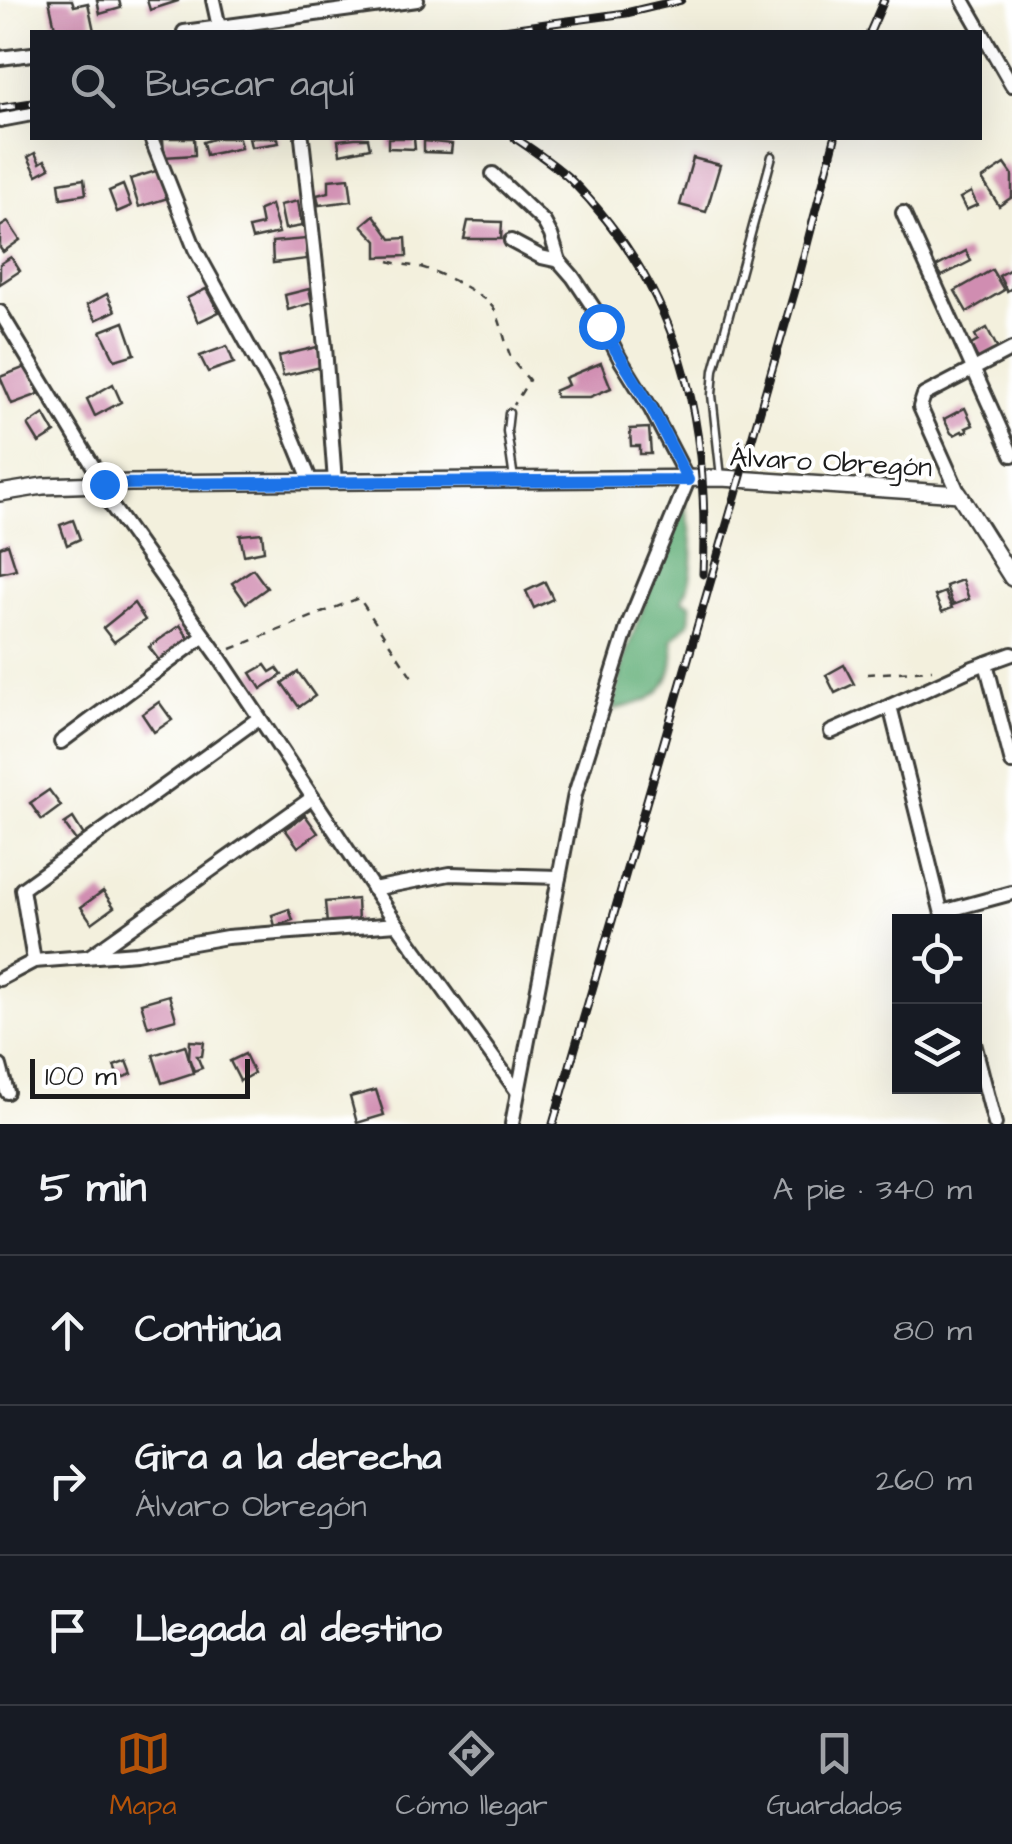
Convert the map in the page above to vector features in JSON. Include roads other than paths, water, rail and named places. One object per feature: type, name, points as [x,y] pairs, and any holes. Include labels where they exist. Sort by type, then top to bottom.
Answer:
[{"type":"street","points":[[213,0],[220,27]]},
{"type":"street","points":[[198,30],[417,0]]},
{"type":"street","points":[[963,0],[980,30]]},
{"type":"street","points":[[982,33],[1012,86]]},
{"type":"street","points":[[0,58],[30,54]]},
{"type":"street","points":[[0,120],[30,114]]},
{"type":"street","points":[[152,140],[195,249],[274,392],[311,482]]},
{"type":"street","points":[[302,140],[335,482]]},
{"type":"street","points":[[493,174],[544,222],[559,261],[595,310],[688,480],[628,625],[576,794],[512,1124]]},
{"type":"street","points":[[903,213],[1012,455]]},
{"type":"street","points":[[511,240],[541,257],[559,261]]},
{"type":"street","points":[[0,312],[100,484],[396,924],[517,1091]]},
{"type":"street","points":[[959,494],[920,407],[924,395],[1012,349]]},
{"type":"street","name":"Álvaro Obregón","points":[[0,493],[43,486],[100,484],[722,478],[959,494],[1012,578]]},
{"type":"street","points":[[61,742],[204,636]]},
{"type":"street","points":[[831,732],[1012,654]]},
{"type":"street","points":[[986,663],[1012,763]]},
{"type":"street","points":[[890,706],[942,914]]},
{"type":"street","points":[[34,961],[22,889],[259,718]]},
{"type":"street","points":[[89,956],[312,798]]},
{"type":"street","points":[[373,889],[450,874],[559,877]]},
{"type":"street","points":[[952,914],[1012,894]]},
{"type":"street","points":[[0,979],[34,961],[136,953],[227,937],[396,924]]},
{"type":"street","points":[[0,1066],[7,1092]]},
{"type":"street","points":[[982,1074],[995,1124]]},
{"type":"lane","points":[[722,478],[712,395],[714,370],[772,156]]},
{"type":"lane","points":[[509,414],[514,480]]},
{"type":"railway","points":[[503,30],[626,13],[681,0]]},
{"type":"railway","points":[[871,30],[884,0]]},
{"type":"railway","points":[[0,108],[30,103]]},
{"type":"railway","points":[[518,140],[570,179],[608,222],[639,267],[663,313],[694,412],[701,464],[703,574]]},
{"type":"railway","points":[[553,1124],[795,290],[834,140]]}]
